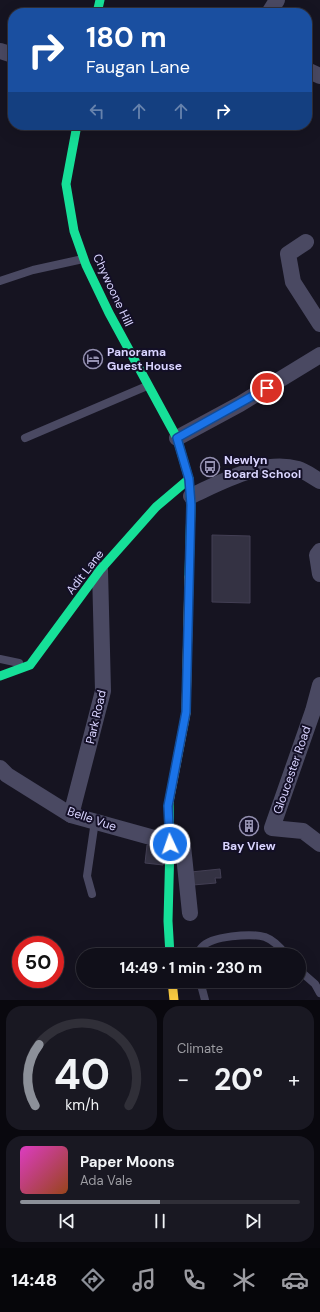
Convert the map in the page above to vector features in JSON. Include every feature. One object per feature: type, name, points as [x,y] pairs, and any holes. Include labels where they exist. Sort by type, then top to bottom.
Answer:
[{"type":"main road","name":"Chywoone Hill","points":[[76,130],[66,184],[74,231],[84,259],[109,313],[177,438],[189,479],[190,496],[186,712],[168,806],[170,844],[168,921],[170,948]]},
{"type":"main road","name":"Adit Lane","points":[[30,665],[100,570],[156,507],[189,479]]},
{"type":"main road","points":[[0,676],[30,665]]},
{"type":"main road","points":[[174,988],[176,998]]},
{"type":"street","points":[[306,242],[288,254],[293,282],[320,324]]},
{"type":"street","points":[[177,438],[240,404],[320,355]]},
{"type":"street","points":[[190,496],[246,472],[268,467],[298,469],[320,481]]},
{"type":"street","points":[[320,551],[317,555],[320,574]]},
{"type":"street","name":"Park Road","points":[[72,814],[103,691],[100,570]]},
{"type":"street","name":"Gloucester Road","points":[[320,685],[317,716],[272,828],[303,831],[320,844]]},
{"type":"street","name":"Belle Vue","points":[[0,768],[8,775],[72,814],[170,844]]},
{"type":"street","points":[[170,844],[182,846],[190,913]]},
{"type":"lane","points":[[0,281],[33,270],[84,259]]},
{"type":"lane","points":[[25,438],[148,386]]},
{"type":"lane","points":[[0,659],[30,665]]},
{"type":"lane","points":[[92,894],[88,876],[95,822]]},
{"type":"lane","points":[[201,948],[213,940],[251,936],[264,937],[273,942],[279,948]]},
{"type":"lane","points":[[306,976],[315,984],[320,993]]},
{"type":"lane","points":[[202,988],[205,1000]]},
{"type":"building","points":[[212,535],[250,536],[250,603],[212,602]]},
{"type":"building","points":[[147,845],[166,848],[163,865],[145,863]]},
{"type":"building","points":[[220,869],[221,878],[215,878],[216,883],[193,885],[191,872]]},
{"type":"traffic: fast","points":[[98,8],[100,0]]},
{"type":"traffic: fast","points":[[76,130],[66,184],[74,231],[86,265],[109,313],[177,438],[189,479],[191,505],[189,577]]},
{"type":"traffic: fast","points":[[0,676],[30,665],[100,570],[156,507],[189,479]]},
{"type":"traffic: fast","points":[[169,802],[170,844],[168,921],[170,948]]},
{"type":"traffic: slow","points":[[169,802],[186,713],[189,577]]},
{"type":"traffic: slow","points":[[173,988],[174,1000]]},
{"type":"place","name":"Panorama Guest House","points":[[93,359]]},
{"type":"place","name":"Newlyn Board School","points":[[210,467]]},
{"type":"place","name":"Bay View","points":[[249,826]]},
{"type":"route","points":[[170,844],[168,806],[186,712],[191,505],[189,479],[177,438],[267,388]]}]
